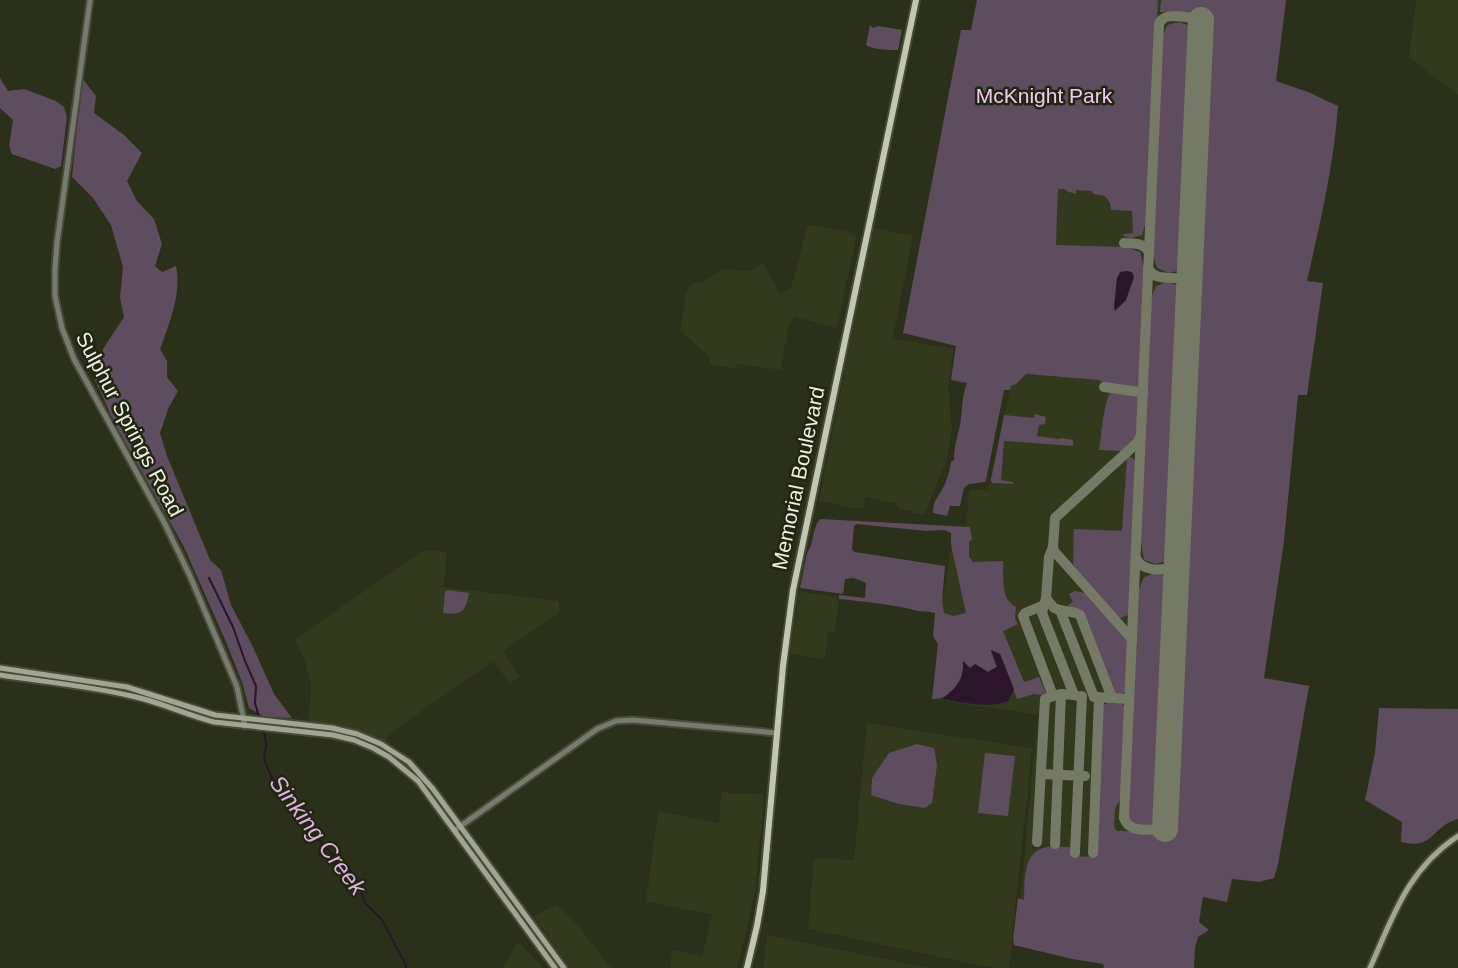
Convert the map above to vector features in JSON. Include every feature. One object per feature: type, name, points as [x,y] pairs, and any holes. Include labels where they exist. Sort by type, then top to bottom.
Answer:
[{"type":"main road","name":"Memorial Boulevard","points":[[747,968],[763,891],[789,619],[800,552],[916,0]]},
{"type":"main road","points":[[0,668],[127,687],[193,709],[244,722],[332,728],[381,744],[409,762],[433,789],[564,968]]},
{"type":"main road","points":[[0,675],[120,693],[214,722],[244,722]]},
{"type":"main road","points":[[269,725],[354,740],[373,748],[418,781],[555,968]]},
{"type":"main road","points":[[1370,968],[1401,898],[1416,875],[1431,858],[1458,836]]},
{"type":"main road","points":[[476,860],[482,856]]},
{"type":"street","name":"Sulphur Springs Road","points":[[90,0],[57,241],[55,296],[58,315],[75,359],[163,520],[190,576],[237,687],[244,722]]},
{"type":"street","points":[[455,831],[597,729],[616,721],[632,720],[777,733]]},
{"type":"shaded area","points":[[1145,0],[1286,0],[1274,97],[1222,865],[1016,942],[1038,715],[934,699],[941,609],[954,533],[966,533],[969,490],[988,489],[1011,386],[1026,374],[1099,380],[1118,248],[1056,245],[1058,189],[1102,190]]},
{"type":"shaded area","points":[[1416,0],[1458,0],[1458,95],[1409,57]]},
{"type":"shaded area","points":[[808,225],[855,233],[837,328],[795,317],[788,327],[781,370],[738,364],[734,369],[710,364],[710,358],[680,330],[685,293],[693,283],[705,281],[723,269],[749,271],[763,263],[780,294],[791,288]]},
{"type":"shaded area","points":[[873,228],[913,235],[892,339],[952,348],[953,353],[948,387],[952,430],[946,462],[924,515],[899,509],[897,504],[866,497],[863,508],[819,501]]},
{"type":"shaded area","points":[[1120,272],[1132,272],[1134,277],[1126,300],[1115,311],[1117,278]]},
{"type":"shaded area","points":[[424,550],[447,552],[443,587],[559,601],[559,613],[503,651],[520,677],[510,683],[493,662],[389,734],[385,742],[353,729],[310,721],[311,685],[305,661],[295,639]]},
{"type":"shaded area","points":[[799,591],[835,597],[839,601],[834,632],[828,631],[825,659],[790,654]]},
{"type":"shaded area","points":[[991,650],[1000,654],[1014,689],[1008,701],[984,705],[942,699],[958,683],[963,661],[970,668],[975,664],[988,672],[997,667]]},
{"type":"shaded area","points":[[867,723],[1032,748],[1009,968],[992,968],[808,929],[814,858],[854,860]]},
{"type":"shaded area","points":[[721,792],[763,794],[764,797],[755,891],[737,968],[670,968],[672,950],[702,956],[712,914],[646,902],[658,811],[719,823]]},
{"type":"shaded area","points":[[556,905],[578,926],[611,968],[570,968],[533,916]]},
{"type":"shaded area","points":[[767,935],[930,968],[763,968]]},
{"type":"shaded area","points":[[518,942],[543,968],[503,968]]},
{"type":"green space","name":"McKnight Park","points":[[977,0],[1158,0],[1147,218],[1142,235],[1125,237],[1123,234],[1133,233],[1132,211],[1111,210],[1105,196],[1093,194],[1092,191],[1076,190],[1076,194],[1058,189],[1056,245],[1126,247],[1140,252],[1145,271],[1140,383],[1136,388],[1099,380],[1026,374],[1011,386],[1010,390],[1004,390],[985,482],[969,484],[964,488],[960,506],[950,506],[947,516],[933,513],[933,509],[954,460],[967,383],[951,380],[956,346],[903,333],[961,30],[971,30]]},
{"type":"green space","points":[[1161,0],[1286,0],[1276,81],[1338,106],[1330,172],[1307,281],[1323,283],[1307,395],[1298,395],[1284,541],[1264,678],[1309,686],[1274,878],[1259,882],[1232,879],[1227,902],[1203,897],[1199,922],[1209,930],[1198,937],[1194,968],[1104,968],[1103,964],[1014,945],[1013,939],[1018,898],[1024,900],[1026,868],[1033,854],[1047,847],[1070,847],[1072,856],[1096,857],[1102,706],[1110,701],[1123,704],[1126,711],[1122,796],[1115,809],[1114,827],[1117,831],[1175,833],[1209,15],[1160,12]]},
{"type":"green space","points":[[1179,22],[1191,26],[1181,270],[1169,273],[1157,268],[1152,251],[1161,42],[1167,25]]},
{"type":"green space","points":[[870,25],[873,28],[878,26],[902,30],[898,50],[877,49],[866,45]]},
{"type":"green space","points":[[0,78],[8,91],[24,89],[56,101],[64,107],[67,117],[61,166],[55,169],[12,154],[9,146],[13,120],[0,108]]},
{"type":"green space","points":[[82,78],[96,96],[94,113],[124,135],[142,153],[127,181],[137,201],[154,219],[162,244],[155,266],[162,272],[176,266],[176,298],[160,349],[167,361],[167,377],[178,391],[160,433],[167,456],[210,560],[221,570],[231,605],[274,694],[292,718],[265,717],[249,708],[226,642],[184,547],[115,424],[95,380],[103,349],[124,317],[120,298],[123,267],[111,225],[93,198],[72,177]]},
{"type":"green space","points":[[1167,282],[1180,286],[1169,560],[1156,564],[1144,560],[1140,535],[1150,338],[1148,344],[1149,303],[1156,286]]},
{"type":"green space","points":[[1111,391],[1138,397],[1137,436],[1122,451],[1099,450],[1104,411]]},
{"type":"green space","points":[[1035,414],[1046,417],[1045,424],[1039,425],[1037,436],[1073,440],[1073,446],[1004,441],[1001,480],[1013,484],[992,483],[1004,415],[1034,418]]},
{"type":"green space","points":[[1127,457],[1136,461],[1136,467],[1130,610],[1128,615],[1121,618],[1087,585],[1073,564],[1074,529],[1122,531]]},
{"type":"green space","points":[[820,519],[970,527],[972,540],[969,541],[969,558],[972,562],[1003,561],[1005,593],[1007,599],[1016,607],[1015,618],[1018,624],[1003,631],[1024,682],[1039,677],[1046,693],[1017,699],[1000,654],[991,651],[997,667],[988,672],[975,664],[970,668],[964,662],[962,676],[956,688],[945,696],[932,699],[938,644],[933,636],[935,613],[839,599],[839,595],[865,598],[866,583],[854,578],[845,579],[843,594],[800,588]],"holes":[[[857,524],[926,531],[944,530],[951,533],[951,545],[966,613],[953,616],[944,613],[942,602],[945,566],[852,550],[854,526]]]},
{"type":"green space","points":[[1155,573],[1167,577],[1157,821],[1152,826],[1136,826],[1128,818],[1137,594],[1144,577]]},
{"type":"green space","points":[[448,590],[469,593],[462,611],[454,614],[443,613],[445,592]]},
{"type":"green space","points":[[1075,591],[1085,593],[1128,642],[1127,689],[1120,696],[1113,691],[1082,612],[1070,609],[1068,605],[1073,602],[1069,594]]},
{"type":"green space","points":[[1379,708],[1458,709],[1458,819],[1420,843],[1401,842],[1402,822],[1365,800],[1375,753]]},
{"type":"green space","points":[[917,744],[934,748],[937,765],[932,803],[925,808],[899,804],[871,795],[872,778],[889,753]]},
{"type":"green space","points":[[985,753],[1015,756],[1008,816],[978,813]]},
{"type":"waterway","name":"Sinking Creek","points":[[209,578],[233,627],[256,686],[255,703],[259,717]]},
{"type":"waterway","name":"Sinking Creek","points":[[260,722],[266,745],[264,759],[271,776],[296,815],[357,880],[365,903],[382,920],[406,968]]},
{"type":"taxiway","points":[[1165,829],[1135,829],[1124,818],[1159,24],[1162,19],[1170,16],[1201,20]]},
{"type":"taxiway","points":[[1124,243],[1142,245],[1149,253]]},
{"type":"taxiway","points":[[1180,278],[1187,274],[1190,267]]},
{"type":"taxiway","points":[[1148,268],[1159,277],[1184,279],[1189,289]]},
{"type":"taxiway","points":[[1104,387],[1143,394]]},
{"type":"taxiway","points":[[1132,641],[1053,547],[1055,518],[1138,442],[1140,437]]},
{"type":"taxiway","points":[[1046,598],[1049,557],[1053,547]]},
{"type":"taxiway","points":[[1136,558],[1142,566],[1158,570],[1173,566],[1177,556]]},
{"type":"taxiway","points":[[1074,695],[1053,696],[1023,616],[1044,605],[1046,598],[1054,608],[1060,610],[1094,697]]},
{"type":"taxiway","points":[[1044,605],[1042,613],[1074,695],[1078,696]]},
{"type":"taxiway","points":[[1060,610],[1080,615],[1112,698]]},
{"type":"taxiway","points":[[1055,844],[1061,694]]},
{"type":"taxiway","points":[[1037,842],[1045,699],[1053,696]]},
{"type":"taxiway","points":[[1075,853],[1082,696]]},
{"type":"taxiway","points":[[1094,697],[1129,699]]},
{"type":"taxiway","points":[[1093,853],[1099,697]]},
{"type":"taxiway","points":[[1041,774],[1085,776]]},
{"type":"runway","points":[[1165,829],[1201,20]]}]
